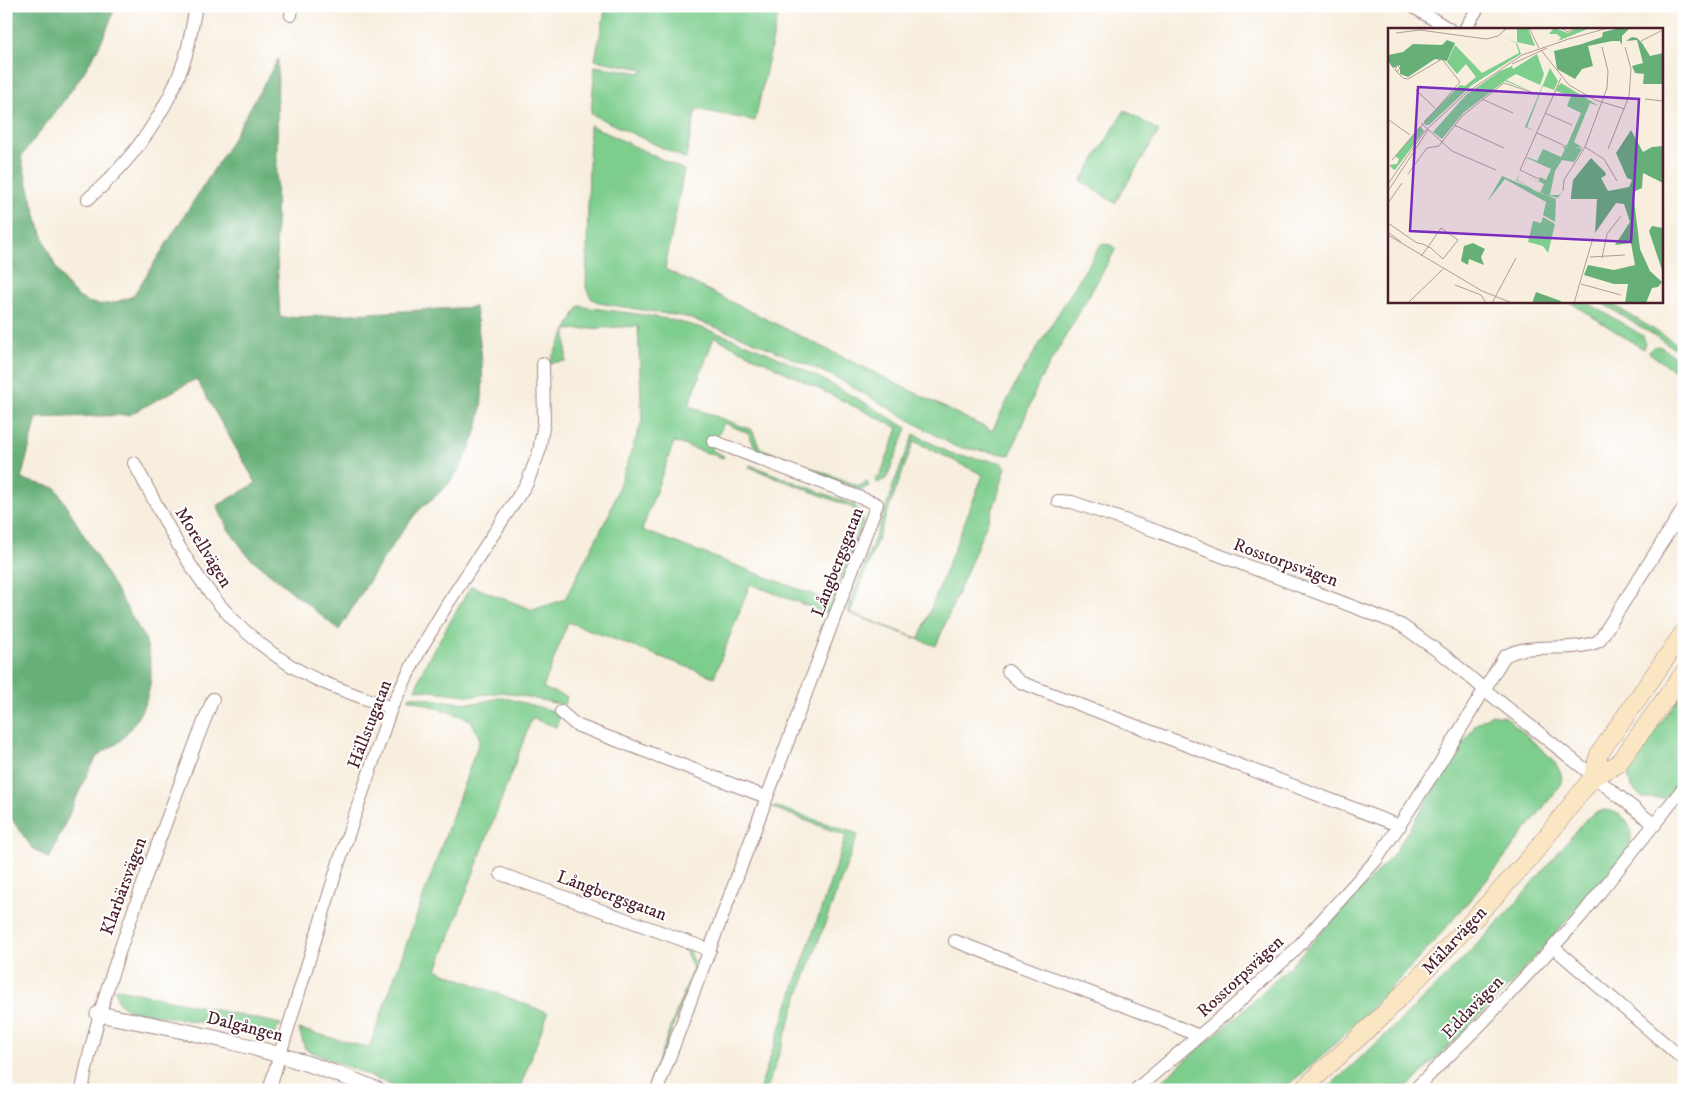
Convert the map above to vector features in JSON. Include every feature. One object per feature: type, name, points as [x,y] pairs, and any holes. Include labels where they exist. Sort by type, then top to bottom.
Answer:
[{"type":"main road","name":"Mälarvägen","points":[[1594,777],[1599,754],[1684,632]]},
{"type":"main road","name":"Mälarvägen","points":[[1302,1090],[1384,1014],[1463,931],[1529,859],[1594,777],[1618,764],[1684,672]]},
{"type":"street","points":[[88,199],[125,164],[153,124],[171,92],[186,56],[196,6]]},
{"type":"street","points":[[1412,6],[1447,28]]},
{"type":"street","points":[[1466,28],[1479,6]]},
{"type":"street","name":"Hällstugatan","points":[[269,1090],[338,865],[391,708],[420,650],[448,603],[527,483],[539,452],[544,422],[544,364]]},
{"type":"street","name":"Långbergsgatan","points":[[657,1090],[877,504],[713,440]]},
{"type":"street","name":"Morellvägen","points":[[134,463],[210,594],[242,628],[279,657],[319,681],[391,708]]},
{"type":"street","name":"Rosstorpsvägen","points":[[1058,501],[1072,502],[1159,532],[1401,625],[1449,659],[1594,777]]},
{"type":"street","name":"Rosstorpsvägen","points":[[1135,1090],[1294,951],[1377,859],[1400,826],[1485,690],[1498,663],[1510,653],[1576,648],[1599,641],[1684,508]]},
{"type":"street","points":[[1008,671],[1020,682],[1400,826]]},
{"type":"street","name":"Klarbärsvägen","points":[[82,1090],[98,1014],[110,975],[166,819],[213,699]]},
{"type":"street","points":[[561,712],[576,724],[766,797]]},
{"type":"street","points":[[1594,777],[1654,825]]},
{"type":"street","name":"Eddavägen","points":[[1414,1090],[1482,1023],[1553,947],[1684,787]]},
{"type":"street","name":"Långbergsgatan","points":[[501,874],[710,950]]},
{"type":"street","name":"Rosstorpsvägen","points":[[955,941],[1199,1036]]},
{"type":"street","points":[[1553,947],[1684,1060]]},
{"type":"street","name":"Dalgången","points":[[98,1014],[226,1039],[334,1071],[378,1090]]},
{"type":"green space","points":[[6,6],[115,6],[108,27],[87,67],[75,86],[21,157],[44,240],[65,282],[77,296],[92,303],[103,304],[113,303],[133,296],[225,152],[278,59],[276,239],[280,318],[475,307],[483,376],[479,419],[464,461],[446,487],[418,511],[375,572],[339,630],[248,556],[228,529],[217,506],[256,483],[196,379],[129,415],[37,418],[21,479],[56,488],[145,639],[151,667],[148,693],[138,717],[121,740],[96,758],[49,859],[32,848],[6,811]]},
{"type":"green space","points":[[606,6],[780,6],[755,121],[696,109],[686,159],[591,114],[595,66],[642,73],[643,69],[595,60]]},
{"type":"green space","points":[[1125,110],[1159,131],[1115,203],[1081,181]]},
{"type":"green space","points":[[590,125],[684,170],[665,269],[992,431],[1018,379],[1101,244],[1111,245],[1116,249],[1039,382],[1010,455],[956,447],[837,378],[746,338],[686,317],[599,303],[591,298],[586,288]]},
{"type":"green space","points":[[1570,302],[1587,302],[1643,336],[1645,342],[1643,349]]},
{"type":"green space","points":[[1601,302],[1609,302],[1684,348],[1684,354]]},
{"type":"green space","points":[[579,306],[645,315],[684,323],[743,342],[771,354],[827,382],[907,428],[886,479],[877,483],[875,479],[880,476],[898,428],[714,337],[689,406],[752,430],[760,448],[859,486],[867,482],[869,486],[861,490],[757,451],[748,433],[724,423],[711,450],[724,456],[723,458],[674,442],[642,530],[830,601],[860,524],[853,508],[749,467],[750,465],[854,505],[862,515],[863,524],[832,607],[826,613],[750,584],[714,677],[568,622],[543,688],[567,697],[564,705],[503,692],[474,696],[415,689],[427,661],[471,586],[533,610],[565,599],[609,514],[642,421],[638,326],[566,330]]},
{"type":"green space","points":[[566,331],[566,361],[549,363]]},
{"type":"green space","points":[[1659,346],[1684,362],[1684,378],[1648,352],[1653,347]]},
{"type":"green space","points":[[914,434],[954,455],[1000,462],[1006,467],[996,501],[936,646],[847,612],[891,490]],"holes":[[[914,441],[983,475],[919,639],[850,613]]]},
{"type":"green space","points":[[1684,691],[1684,777],[1670,794],[1664,798],[1643,798],[1630,784],[1628,776],[1629,765]]},
{"type":"green space","points":[[411,696],[452,702],[477,703],[502,697],[561,713],[556,727],[532,718],[437,970],[548,1013],[519,1090],[403,1090],[305,1049],[299,1029],[369,1048],[480,739],[471,720],[408,698]]},
{"type":"green space","points":[[1492,714],[1506,717],[1547,754],[1557,765],[1562,777],[1560,786],[1486,881],[1432,944],[1377,1003],[1318,1060],[1282,1090],[1151,1090],[1238,1015],[1290,966],[1392,856],[1476,724]]},
{"type":"green space","points":[[774,806],[858,834],[799,994],[767,1090],[759,1090],[846,836],[773,808]]},
{"type":"green space","points":[[1605,810],[1620,815],[1629,825],[1631,839],[1626,853],[1512,983],[1405,1090],[1325,1090],[1372,1048],[1462,960],[1505,915],[1586,819],[1595,813]]},
{"type":"green space","points":[[621,924],[685,949],[691,953],[696,965],[649,1090],[647,1090],[693,968],[685,950]]},
{"type":"green space","points":[[115,988],[281,1024],[274,1035],[262,1037],[221,1026],[128,1010],[118,1002]]}]
